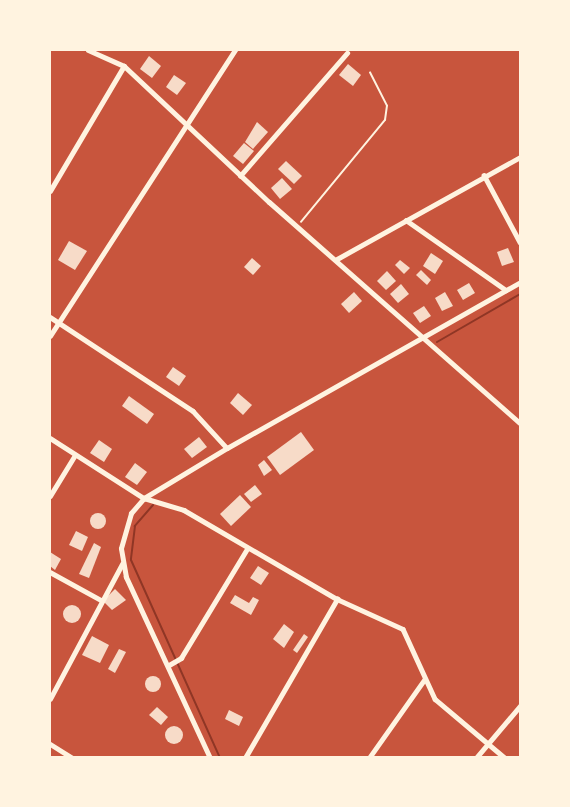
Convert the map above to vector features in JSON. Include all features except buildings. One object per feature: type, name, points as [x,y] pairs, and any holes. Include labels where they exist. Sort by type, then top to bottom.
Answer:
[{"type":"street","points":[[88,50],[124,66],[240,176],[337,259],[421,338],[520,423]]},
{"type":"street","points":[[50,336],[235,50]]},
{"type":"street","points":[[240,176],[347,53]]},
{"type":"street","points":[[50,191],[124,66]]},
{"type":"street","points":[[337,259],[520,157]]},
{"type":"street","points":[[484,176],[520,242]]},
{"type":"street","points":[[406,220],[506,290]]},
{"type":"street","points":[[50,699],[122,564],[124,528],[144,498],[227,448],[520,282]]},
{"type":"street","points":[[50,317],[193,411],[227,448]]},
{"type":"street","points":[[50,438],[144,498],[170,503],[337,599],[403,629],[424,680],[435,699],[505,758]]},
{"type":"street","points":[[50,496],[75,455]]},
{"type":"street","points":[[169,665],[181,658],[248,549]]},
{"type":"street","points":[[122,564],[210,758]]},
{"type":"street","points":[[50,572],[101,600]]},
{"type":"street","points":[[245,758],[337,599]]},
{"type":"street","points":[[369,758],[424,680]]},
{"type":"street","points":[[476,758],[487,742],[520,706]]},
{"type":"street","points":[[50,744],[72,758]]},
{"type":"path","points":[[298,225],[385,120],[387,106],[370,74]]},
{"type":"waterway","points":[[437,342],[520,294]]},
{"type":"waterway","points":[[153,505],[135,526],[131,560],[220,758]]}]
